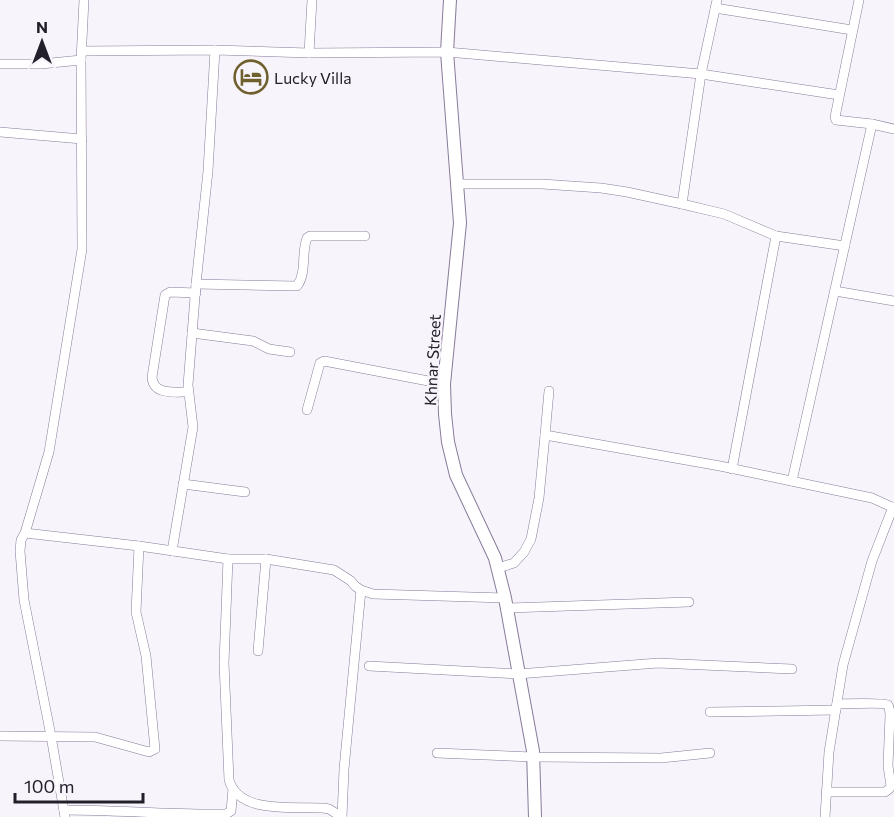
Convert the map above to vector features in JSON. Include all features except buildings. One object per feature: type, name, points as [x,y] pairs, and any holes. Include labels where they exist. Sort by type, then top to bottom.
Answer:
[{"type":"street","points":[[84,0],[82,249],[49,452],[21,540],[20,551],[24,600],[64,813],[111,810],[190,815],[226,814],[231,811],[232,789],[229,780],[224,663],[228,559]]},
{"type":"street","points":[[309,53],[312,0]]},
{"type":"street","name":"Khnar Street","points":[[450,0],[447,52],[460,223],[444,384],[448,442],[456,476],[498,568],[533,757],[535,817]]},
{"type":"street","points":[[859,0],[835,117],[836,120],[894,129]]},
{"type":"street","points":[[682,204],[700,74],[716,4],[852,30]]},
{"type":"street","points":[[172,551],[193,427],[188,392],[208,171],[215,51]]},
{"type":"street","points":[[0,64],[41,64],[82,55],[215,51],[447,52],[700,74],[839,95]]},
{"type":"street","points":[[792,481],[872,124]]},
{"type":"street","points":[[0,132],[82,139]]},
{"type":"street","points":[[458,184],[542,184],[601,188],[724,214],[776,236],[845,246]]},
{"type":"street","points":[[188,392],[162,391],[152,383],[165,295],[170,292],[196,288],[297,286],[300,284],[307,238],[310,236],[365,236]]},
{"type":"street","points":[[732,469],[776,236]]},
{"type":"street","points":[[835,291],[894,301]]},
{"type":"street","points":[[192,333],[253,341],[269,350],[290,352]]},
{"type":"street","points":[[307,411],[320,363],[324,360],[444,384]]},
{"type":"street","points":[[498,568],[514,563],[524,552],[531,539],[539,498],[549,391]]},
{"type":"street","points":[[544,435],[792,481],[872,498],[894,507],[872,561],[843,665],[829,752],[825,817]]},
{"type":"street","points":[[183,484],[245,492]]},
{"type":"street","points":[[25,533],[228,559],[266,559],[334,570],[343,574],[361,590],[373,594],[506,603],[689,602]]},
{"type":"street","points":[[0,736],[95,738],[149,752],[155,749],[146,656],[135,612],[139,546]]},
{"type":"street","points":[[258,651],[266,559]]},
{"type":"street","points":[[232,789],[263,806],[323,808],[342,817],[344,770],[361,590]]},
{"type":"street","points":[[369,666],[518,674],[658,663],[792,669]]},
{"type":"street","points":[[711,712],[887,704],[890,715],[888,766],[891,786],[889,789],[885,792],[826,792]]},
{"type":"street","points":[[437,753],[533,757],[661,758],[710,753]]},
{"type":"place","name":"Lucky Villa","points":[[251,77]]}]
